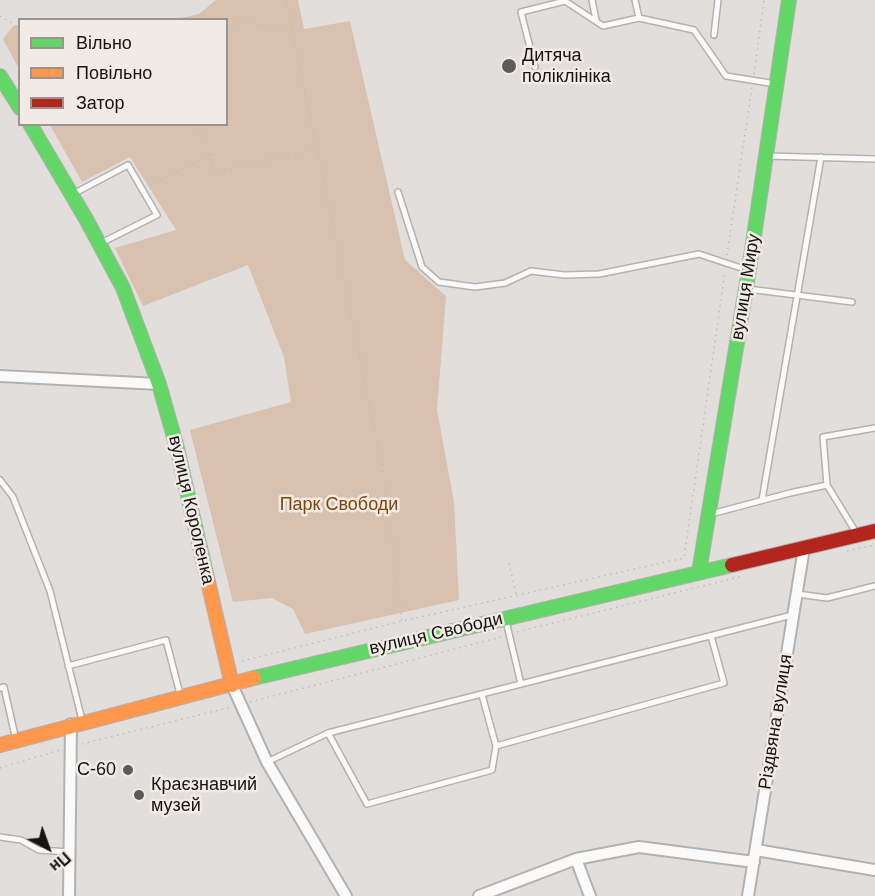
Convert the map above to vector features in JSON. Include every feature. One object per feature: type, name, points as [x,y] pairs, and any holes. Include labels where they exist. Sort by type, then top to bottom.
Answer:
[{"type":"main road","name":"вулиця Миру","points":[[699,572],[749,270],[789,0]]},
{"type":"main road","points":[[0,76],[18,105]]},
{"type":"main road","name":"вулиця Короленка","points":[[31,126],[123,288],[159,384],[176,444],[232,685]]},
{"type":"main road","name":"вулиця Свободи","points":[[0,744],[505,617],[875,531]]},
{"type":"street","points":[[0,376],[159,384]]},
{"type":"street","name":"Різдвяна вулиця","points":[[748,896],[804,548]]},
{"type":"street","name":"вулиця Короленка","points":[[232,685],[267,762],[346,896]]},
{"type":"street","points":[[69,896],[71,747],[77,723]]},
{"type":"street","points":[[479,896],[576,859],[639,847],[754,862]]},
{"type":"street","points":[[756,850],[875,870]]},
{"type":"street","points":[[576,859],[590,896]]},
{"type":"lane","points":[[535,68],[521,12],[565,0],[603,26],[639,18],[694,30],[726,76],[777,85]]},
{"type":"lane","points":[[592,0],[596,20]]},
{"type":"lane","points":[[635,0],[639,18]]},
{"type":"lane","points":[[714,35],[718,0]]},
{"type":"lane","points":[[766,156],[875,159]]},
{"type":"lane","points":[[762,500],[821,157]]},
{"type":"lane","points":[[72,195],[128,165],[142,188],[157,215],[99,243]]},
{"type":"lane","points":[[398,192],[422,267],[439,282],[476,287],[505,282],[531,271],[564,275],[599,274],[699,254],[749,270]]},
{"type":"lane","points":[[746,288],[852,302]]},
{"type":"lane","points":[[858,535],[827,485],[823,437],[875,428]]},
{"type":"lane","points":[[0,480],[13,497],[50,591],[68,666],[77,723]]},
{"type":"lane","points":[[710,514],[827,485]]},
{"type":"lane","points":[[797,594],[827,598],[875,586]]},
{"type":"lane","points":[[267,762],[328,733],[794,615]]},
{"type":"lane","points":[[505,617],[521,684]]},
{"type":"lane","points":[[496,746],[724,683],[711,636]]},
{"type":"lane","points":[[68,666],[166,640],[181,698]]},
{"type":"lane","points":[[0,688],[4,687],[16,740]]},
{"type":"lane","points":[[328,733],[367,804],[492,770],[496,746],[482,695]]},
{"type":"lane","points":[[0,837],[21,840],[39,850],[70,852]]},
{"type":"path","points":[[286,0],[383,469],[402,621]]},
{"type":"path","points":[[242,661],[402,621],[684,558],[764,0]]},
{"type":"path","points":[[0,16],[18,27]]},
{"type":"path","points":[[228,24],[251,23],[292,32]]},
{"type":"path","points":[[192,126],[204,133]]},
{"type":"path","points":[[202,126],[214,172],[316,149]]},
{"type":"path","points":[[142,188],[210,155]]},
{"type":"path","points":[[844,552],[875,545]]},
{"type":"path","points":[[509,563],[517,595]]},
{"type":"path","points":[[0,768],[71,747],[746,575]]},
{"type":"green space","name":"Парк Свободи","points":[[216,0],[298,0],[304,29],[350,21],[405,260],[446,296],[437,410],[454,502],[459,600],[305,634],[293,609],[272,598],[233,602],[190,430],[291,402],[284,357],[248,265],[143,306],[115,248],[176,230],[130,157],[82,182],[51,126],[228,126],[228,18],[181,18],[199,14]]},
{"type":"green space","points":[[18,25],[18,67],[3,39],[13,26]]},
{"type":"traffic: fast","points":[[699,572],[749,270],[789,0]]},
{"type":"traffic: fast","points":[[0,76],[18,105]]},
{"type":"traffic: fast","points":[[31,126],[86,219],[123,288],[159,384],[176,444],[206,573]]},
{"type":"traffic: fast","points":[[254,678],[732,565]]},
{"type":"traffic: slow","points":[[206,573],[232,685]]},
{"type":"traffic: slow","points":[[0,745],[254,678]]},
{"type":"traffic: jam","points":[[732,565],[875,531]]},
{"type":"place","name":"Дитяча поліклініка","points":[[509,66]]},
{"type":"place","name":"С-60","points":[[128,770]]},
{"type":"place","name":"Краєзнавчий музей","points":[[139,795]]}]
